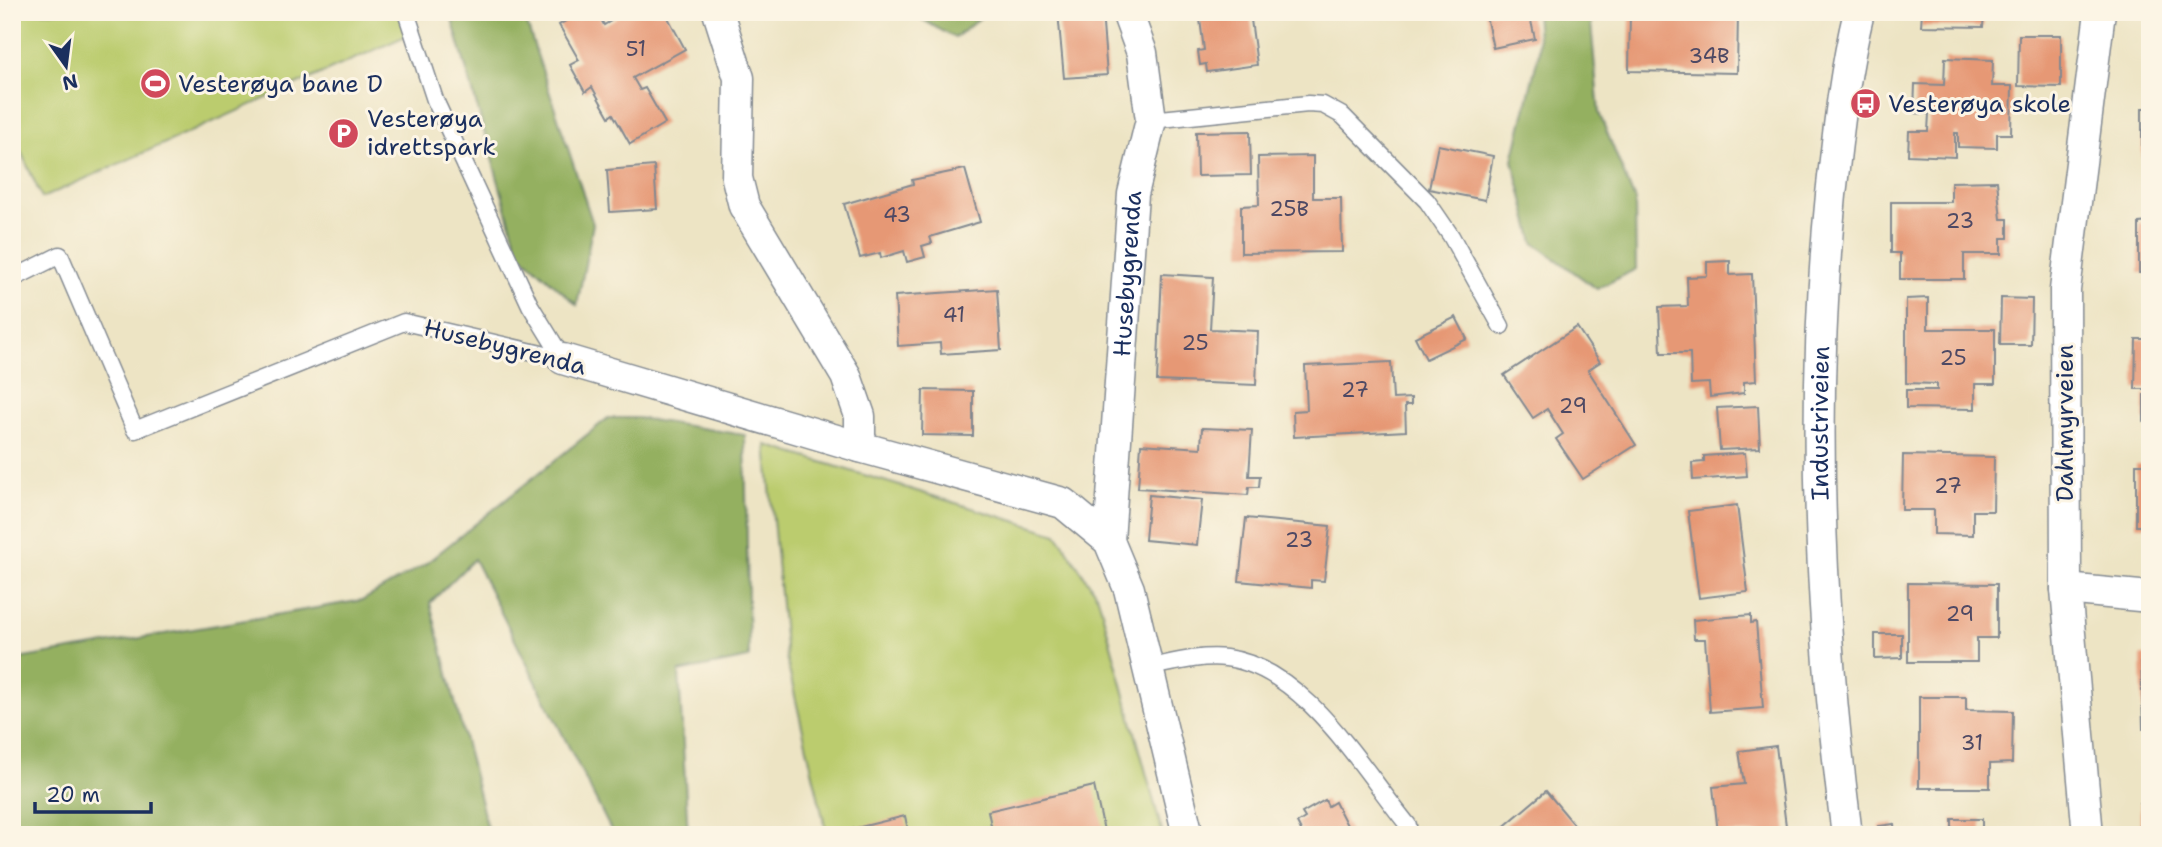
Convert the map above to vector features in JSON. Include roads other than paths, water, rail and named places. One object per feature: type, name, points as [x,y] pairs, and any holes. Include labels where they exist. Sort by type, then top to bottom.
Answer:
[{"type":"street","points":[[718,12],[739,78],[737,178],[744,206],[846,376],[860,416],[860,447]]},
{"type":"street","name":"Husebygrenda","points":[[1127,12],[1142,53],[1151,120],[1133,194],[1109,541],[1129,589],[1188,835]]},
{"type":"street","name":"Industriveien","points":[[1847,835],[1833,729],[1818,412],[1826,249],[1844,72],[1859,12]]},
{"type":"street","name":"Dahlmyrveien","points":[[2088,835],[2066,589],[2065,290],[2100,12]]},
{"type":"street","name":"Husebygrenda","points":[[563,359],[860,447],[1063,503],[1109,541]]},
{"type":"street","points":[[2066,589],[2150,597]]},
{"type":"lane","points":[[406,12],[435,100],[530,304],[563,359]]},
{"type":"lane","points":[[1151,120],[1308,104],[1323,106],[1343,116],[1427,201],[1451,236],[1501,326]]},
{"type":"lane","name":"Husebygrenda","points":[[12,279],[60,255],[135,430],[404,322],[563,359]]},
{"type":"lane","points":[[1146,668],[1210,657],[1243,662],[1269,672],[1304,697],[1323,717],[1408,825]]},
{"type":"place","name":"Vesterøya bane D","points":[[155,84]]},
{"type":"place","name":"Vesterøya skole","points":[[1865,104]]},
{"type":"place","name":"Vesterøya idrettspark","points":[[344,133]]}]
